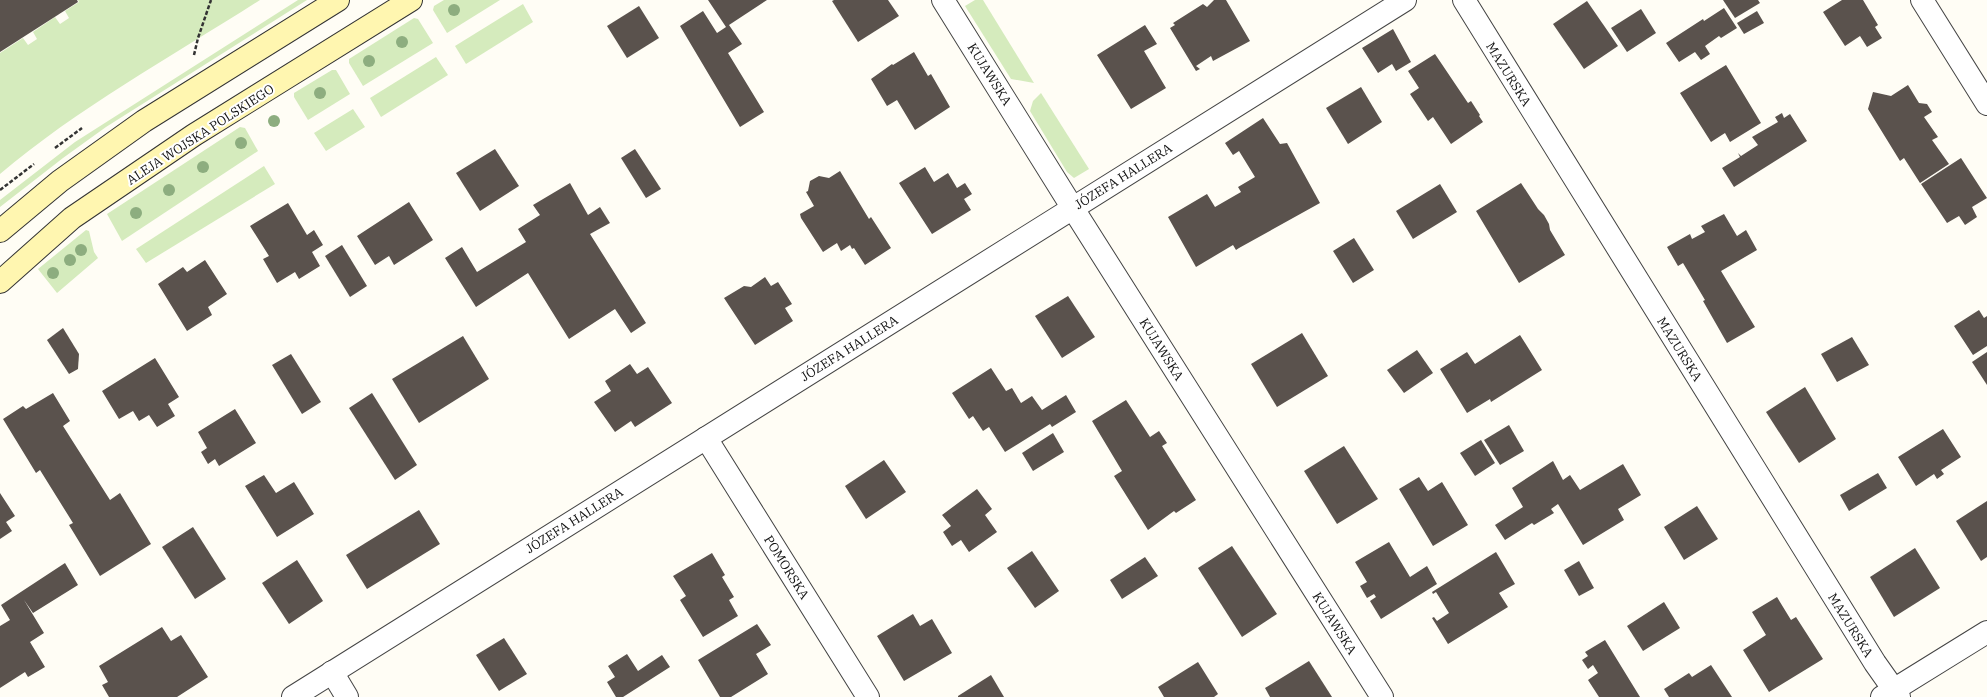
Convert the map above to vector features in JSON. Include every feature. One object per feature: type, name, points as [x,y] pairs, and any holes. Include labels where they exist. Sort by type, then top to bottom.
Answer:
[{"type":"street","points":[[0,231],[60,181],[144,121],[338,0]]},
{"type":"street","name":"ALEJA WOJSKA POLSKIEGO","points":[[0,282],[72,218],[194,135],[411,0]]},
{"type":"street","name":"KUJAWSKA","points":[[944,0],[1072,208],[1382,697]]},
{"type":"street","name":"JÓZEFA HALLERA","points":[[293,697],[1406,0]]},
{"type":"street","name":"MAZURSKA","points":[[1464,0],[1875,663],[1892,695]]},
{"type":"street","points":[[1922,0],[1987,104]]},
{"type":"street","name":"POMORSKA","points":[[706,438],[868,697]]},
{"type":"street","points":[[1892,695],[1987,632]]},
{"type":"street","points":[[332,672],[347,697]]},
{"type":"path","points":[[194,55],[211,0]]},
{"type":"green space","points":[[78,0],[260,0],[94,104],[30,150],[0,174],[0,53],[23,38],[28,45],[37,39],[33,32],[55,17],[60,24],[69,18],[65,11],[79,2]]},
{"type":"green space","points":[[298,0],[307,0],[106,127],[0,207],[0,200],[75,142]]},
{"type":"green space","points":[[444,0],[500,0],[447,33],[433,10],[434,6]]},
{"type":"green space","points":[[975,0],[983,0],[1034,83],[1011,79],[965,6]]},
{"type":"green space","points":[[523,4],[533,22],[466,64],[455,46]]},
{"type":"green space","points":[[414,18],[418,19],[433,43],[363,86],[349,63],[349,59]]},
{"type":"green space","points":[[436,57],[448,75],[381,117],[370,98]]},
{"type":"green space","points":[[332,70],[336,70],[350,94],[308,120],[294,97],[294,93]]},
{"type":"green space","points":[[1041,93],[1089,169],[1074,178],[1067,172],[1030,111],[1033,101]]},
{"type":"green space","points":[[353,109],[365,127],[326,151],[314,133]]},
{"type":"green space","points":[[240,127],[245,128],[258,151],[122,241],[107,214]]},
{"type":"green space","points":[[264,166],[275,184],[146,263],[136,249]]},
{"type":"green space","points":[[86,230],[89,231],[94,252],[98,258],[57,293],[38,269]]},
{"type":"building","points":[[0,0],[77,0],[78,2],[0,52]]},
{"type":"building","points":[[708,0],[767,0],[729,25],[742,44],[728,53],[764,112],[740,127],[680,26],[703,11],[717,33],[726,27]]},
{"type":"building","points":[[888,0],[899,16],[858,42],[832,1]]},
{"type":"building","points":[[1214,0],[1226,0],[1250,41],[1213,61],[1211,56],[1196,66],[1200,69],[1196,71],[1170,28],[1175,25],[1173,23],[1203,4],[1207,7]]},
{"type":"building","points":[[1723,0],[1758,0],[1760,3],[1735,18]]},
{"type":"building","points":[[1842,0],[1863,0],[1878,25],[1875,27],[1882,38],[1867,47],[1860,36],[1845,46],[1823,12]]},
{"type":"building","points":[[1587,1],[1618,46],[1584,69],[1553,24]]},
{"type":"building","points":[[639,6],[659,38],[627,58],[607,26]]},
{"type":"building","points":[[1724,8],[1737,28],[1721,38],[1719,36],[1705,46],[1710,54],[1701,60],[1695,52],[1679,62],[1666,43],[1703,19],[1704,21]]},
{"type":"building","points":[[1641,9],[1656,33],[1627,52],[1611,28]]},
{"type":"building","points":[[1757,11],[1764,23],[1744,34],[1737,23]]},
{"type":"building","points":[[1145,25],[1157,44],[1144,51],[1166,88],[1131,109],[1097,55]]},
{"type":"building","points":[[1393,29],[1411,62],[1396,71],[1392,64],[1378,73],[1362,48]]},
{"type":"building","points":[[914,52],[928,76],[931,74],[950,107],[915,130],[897,100],[887,106],[871,79],[892,64],[893,65]]},
{"type":"building","points":[[1435,54],[1468,103],[1471,101],[1483,122],[1451,144],[1433,117],[1428,121],[1410,94],[1419,88],[1408,71]]},
{"type":"building","points":[[1726,65],[1761,123],[1730,142],[1725,133],[1711,142],[1680,93]]},
{"type":"building","points":[[1908,85],[1919,103],[1927,104],[1932,112],[1924,117],[1938,137],[1932,140],[1949,164],[1920,183],[1904,158],[1900,161],[1868,109],[1873,92],[1891,96]]},
{"type":"building","points":[[1361,87],[1382,122],[1348,144],[1326,108]]},
{"type":"building","points":[[1782,113],[1784,118],[1790,114],[1807,141],[1734,187],[1722,168],[1740,157],[1738,153],[1741,156],[1758,145],[1752,137],[1778,122],[1775,117]]},
{"type":"building","points":[[1263,118],[1280,144],[1287,143],[1320,203],[1236,250],[1233,245],[1196,267],[1168,217],[1207,194],[1215,207],[1241,192],[1238,187],[1255,177],[1239,151],[1233,155],[1225,143]]},
{"type":"building","points":[[495,149],[519,186],[480,211],[456,173]]},
{"type":"building","points":[[635,149],[661,189],[646,198],[621,158]]},
{"type":"building","points":[[1961,158],[1987,198],[1972,207],[1977,217],[1965,225],[1959,216],[1947,223],[1921,184]]},
{"type":"building","points":[[925,167],[934,182],[948,173],[957,188],[965,183],[972,194],[964,199],[971,210],[932,234],[899,183]]},
{"type":"building","points":[[840,171],[869,219],[871,217],[891,248],[865,265],[854,248],[852,249],[850,245],[841,251],[837,243],[823,252],[801,218],[800,214],[814,206],[806,192],[808,191],[810,181],[819,176],[829,178]]},
{"type":"building","points":[[570,183],[588,215],[600,207],[610,223],[590,234],[646,323],[631,333],[615,309],[569,339],[528,273],[476,307],[445,258],[462,247],[477,272],[526,242],[518,229],[540,215],[533,205]]},
{"type":"building","points":[[1521,183],[1538,209],[1544,215],[1549,224],[1550,230],[1565,255],[1519,283],[1476,211]]},
{"type":"building","points":[[1440,184],[1457,212],[1413,239],[1396,211]]},
{"type":"building","points":[[409,202],[433,240],[394,265],[389,256],[375,265],[357,236]]},
{"type":"building","points":[[288,203],[307,235],[314,230],[323,245],[312,252],[320,266],[299,279],[295,272],[277,283],[263,259],[269,256],[250,226]]},
{"type":"building","points":[[1724,214],[1737,236],[1746,230],[1757,250],[1721,271],[1755,327],[1727,343],[1703,301],[1705,300],[1683,263],[1678,266],[1667,247],[1690,234],[1692,239],[1705,232],[1701,226]]},
{"type":"building","points":[[1354,238],[1374,270],[1353,283],[1333,251]]},
{"type":"building","points":[[342,245],[367,286],[350,297],[325,256]]},
{"type":"building","points":[[205,260],[227,294],[208,307],[212,315],[187,331],[158,284],[183,267],[187,272]]},
{"type":"building","points":[[765,277],[771,286],[778,282],[792,304],[785,308],[793,321],[755,345],[724,298],[744,286],[751,287]]},
{"type":"building","points":[[1068,296],[1095,337],[1062,358],[1035,316]]},
{"type":"building","points":[[1979,310],[1984,318],[1987,316],[1987,346],[1973,355],[1954,326]]},
{"type":"building","points":[[63,328],[79,354],[78,369],[69,374],[47,340]]},
{"type":"building","points":[[1302,333],[1328,376],[1277,407],[1251,364]]},
{"type":"building","points":[[1520,335],[1542,370],[1491,402],[1490,399],[1467,413],[1440,369],[1467,352],[1475,364]]},
{"type":"building","points":[[463,336],[489,379],[419,423],[392,379]]},
{"type":"building","points":[[1852,337],[1869,365],[1837,382],[1821,354]]},
{"type":"building","points":[[1417,350],[1433,373],[1404,393],[1387,370]]},
{"type":"building","points":[[1987,352],[1987,385],[1972,362]]},
{"type":"building","points":[[291,354],[321,402],[302,414],[272,365]]},
{"type":"building","points":[[155,358],[179,397],[168,404],[175,416],[157,427],[149,415],[139,421],[133,411],[119,419],[102,391]]},
{"type":"building","points":[[630,364],[637,374],[648,367],[672,403],[635,427],[631,421],[615,432],[594,402],[611,391],[605,381]]},
{"type":"building","points":[[991,368],[1006,391],[1012,388],[1021,403],[1032,396],[1042,410],[1066,395],[1076,412],[1052,427],[1050,424],[1005,452],[989,427],[983,431],[973,416],[969,419],[952,393]]},
{"type":"building","points":[[1805,387],[1836,439],[1799,463],[1766,412]]},
{"type":"building","points":[[53,393],[70,421],[63,426],[110,500],[120,493],[151,544],[100,576],[69,525],[73,523],[40,470],[36,473],[3,419],[23,406],[26,409]]},
{"type":"building","points":[[372,393],[417,465],[395,480],[349,408]]},
{"type":"building","points":[[1126,400],[1150,437],[1159,431],[1167,443],[1162,446],[1196,500],[1176,513],[1174,511],[1148,530],[1114,476],[1122,471],[1092,421]]},
{"type":"building","points":[[235,409],[256,443],[219,466],[215,459],[208,464],[201,452],[207,448],[198,432]]},
{"type":"building","points":[[1509,425],[1524,451],[1500,465],[1484,440]]},
{"type":"building","points":[[1943,429],[1961,457],[1941,470],[1944,474],[1937,479],[1934,474],[1916,486],[1898,457]]},
{"type":"building","points":[[1053,433],[1064,452],[1033,471],[1022,453]]},
{"type":"building","points":[[1481,440],[1495,463],[1475,476],[1460,453]]},
{"type":"building","points":[[1344,446],[1378,499],[1337,524],[1304,471]]},
{"type":"building","points":[[884,460],[906,492],[866,519],[845,486]]},
{"type":"building","points":[[1553,461],[1563,480],[1570,475],[1580,490],[1623,464],[1641,495],[1618,509],[1624,520],[1583,545],[1558,504],[1551,509],[1554,513],[1534,525],[1532,523],[1505,540],[1495,525],[1523,507],[1512,488]]},
{"type":"building","points":[[1878,473],[1887,488],[1849,511],[1840,495]]},
{"type":"building","points":[[264,475],[276,493],[294,482],[314,514],[277,537],[245,486]]},
{"type":"building","points":[[1419,477],[1428,491],[1442,482],[1468,525],[1433,546],[1399,489]]},
{"type":"building","points":[[977,489],[992,509],[985,515],[997,532],[969,552],[961,540],[952,546],[943,532],[951,526],[942,515]]},
{"type":"building","points":[[0,493],[15,516],[6,522],[12,531],[0,539]]},
{"type":"building","points":[[1987,501],[1987,557],[1981,561],[1956,521]]},
{"type":"building","points":[[1697,506],[1718,539],[1684,560],[1664,527]]},
{"type":"building","points":[[419,510],[440,544],[367,589],[346,555]]},
{"type":"building","points":[[193,527],[226,579],[195,599],[162,547]]},
{"type":"building","points":[[1389,542],[1410,577],[1427,566],[1437,584],[1381,619],[1370,601],[1376,597],[1374,594],[1367,598],[1360,586],[1367,582],[1355,562]]},
{"type":"building","points":[[1232,546],[1277,614],[1242,637],[1198,568]]},
{"type":"building","points":[[1915,548],[1940,588],[1894,617],[1870,577]]},
{"type":"building","points":[[1032,551],[1059,591],[1035,608],[1007,568]]},
{"type":"building","points":[[1496,552],[1515,584],[1499,593],[1508,607],[1448,644],[1432,618],[1434,617],[1437,621],[1449,613],[1436,592],[1433,594],[1432,592]]},
{"type":"building","points":[[712,553],[725,575],[722,577],[734,597],[729,600],[738,616],[703,637],[680,600],[686,596],[673,576]]},
{"type":"building","points":[[1145,557],[1158,576],[1122,599],[1110,580]]},
{"type":"building","points":[[297,560],[323,601],[289,624],[262,583]]},
{"type":"building","points":[[1579,561],[1594,588],[1579,596],[1564,570]]},
{"type":"building","points":[[65,563],[78,585],[33,613],[24,600],[44,633],[30,642],[45,667],[28,677],[25,672],[0,688],[0,626],[10,620],[1,605]]},
{"type":"building","points":[[1777,597],[1791,620],[1796,617],[1823,659],[1769,692],[1743,650],[1766,635],[1752,612]]},
{"type":"building","points":[[1664,602],[1680,628],[1643,651],[1627,626]]},
{"type":"building","points":[[913,614],[920,626],[932,619],[952,653],[904,681],[877,636]]},
{"type":"building","points":[[757,624],[771,645],[756,654],[768,674],[731,697],[720,697],[698,660]]},
{"type":"building","points":[[162,627],[171,641],[181,635],[208,677],[177,697],[109,697],[102,685],[108,682],[99,666]]},
{"type":"building","points":[[504,638],[527,674],[499,691],[476,655]]},
{"type":"building","points":[[1605,640],[1640,697],[1599,697],[1588,680],[1598,673],[1593,665],[1588,669],[1582,660],[1588,656],[1585,652]]},
{"type":"building","points":[[627,654],[638,671],[662,655],[670,667],[623,697],[616,697],[607,682],[615,677],[608,666]]},
{"type":"building","points":[[1309,661],[1332,697],[1270,697],[1265,688]]},
{"type":"building","points":[[1198,662],[1218,694],[1214,697],[1164,697],[1158,687]]},
{"type":"building","points":[[1711,665],[1732,697],[1669,697],[1664,689],[1689,673],[1692,677]]},
{"type":"building","points":[[991,675],[1004,697],[958,697],[958,696]]}]
